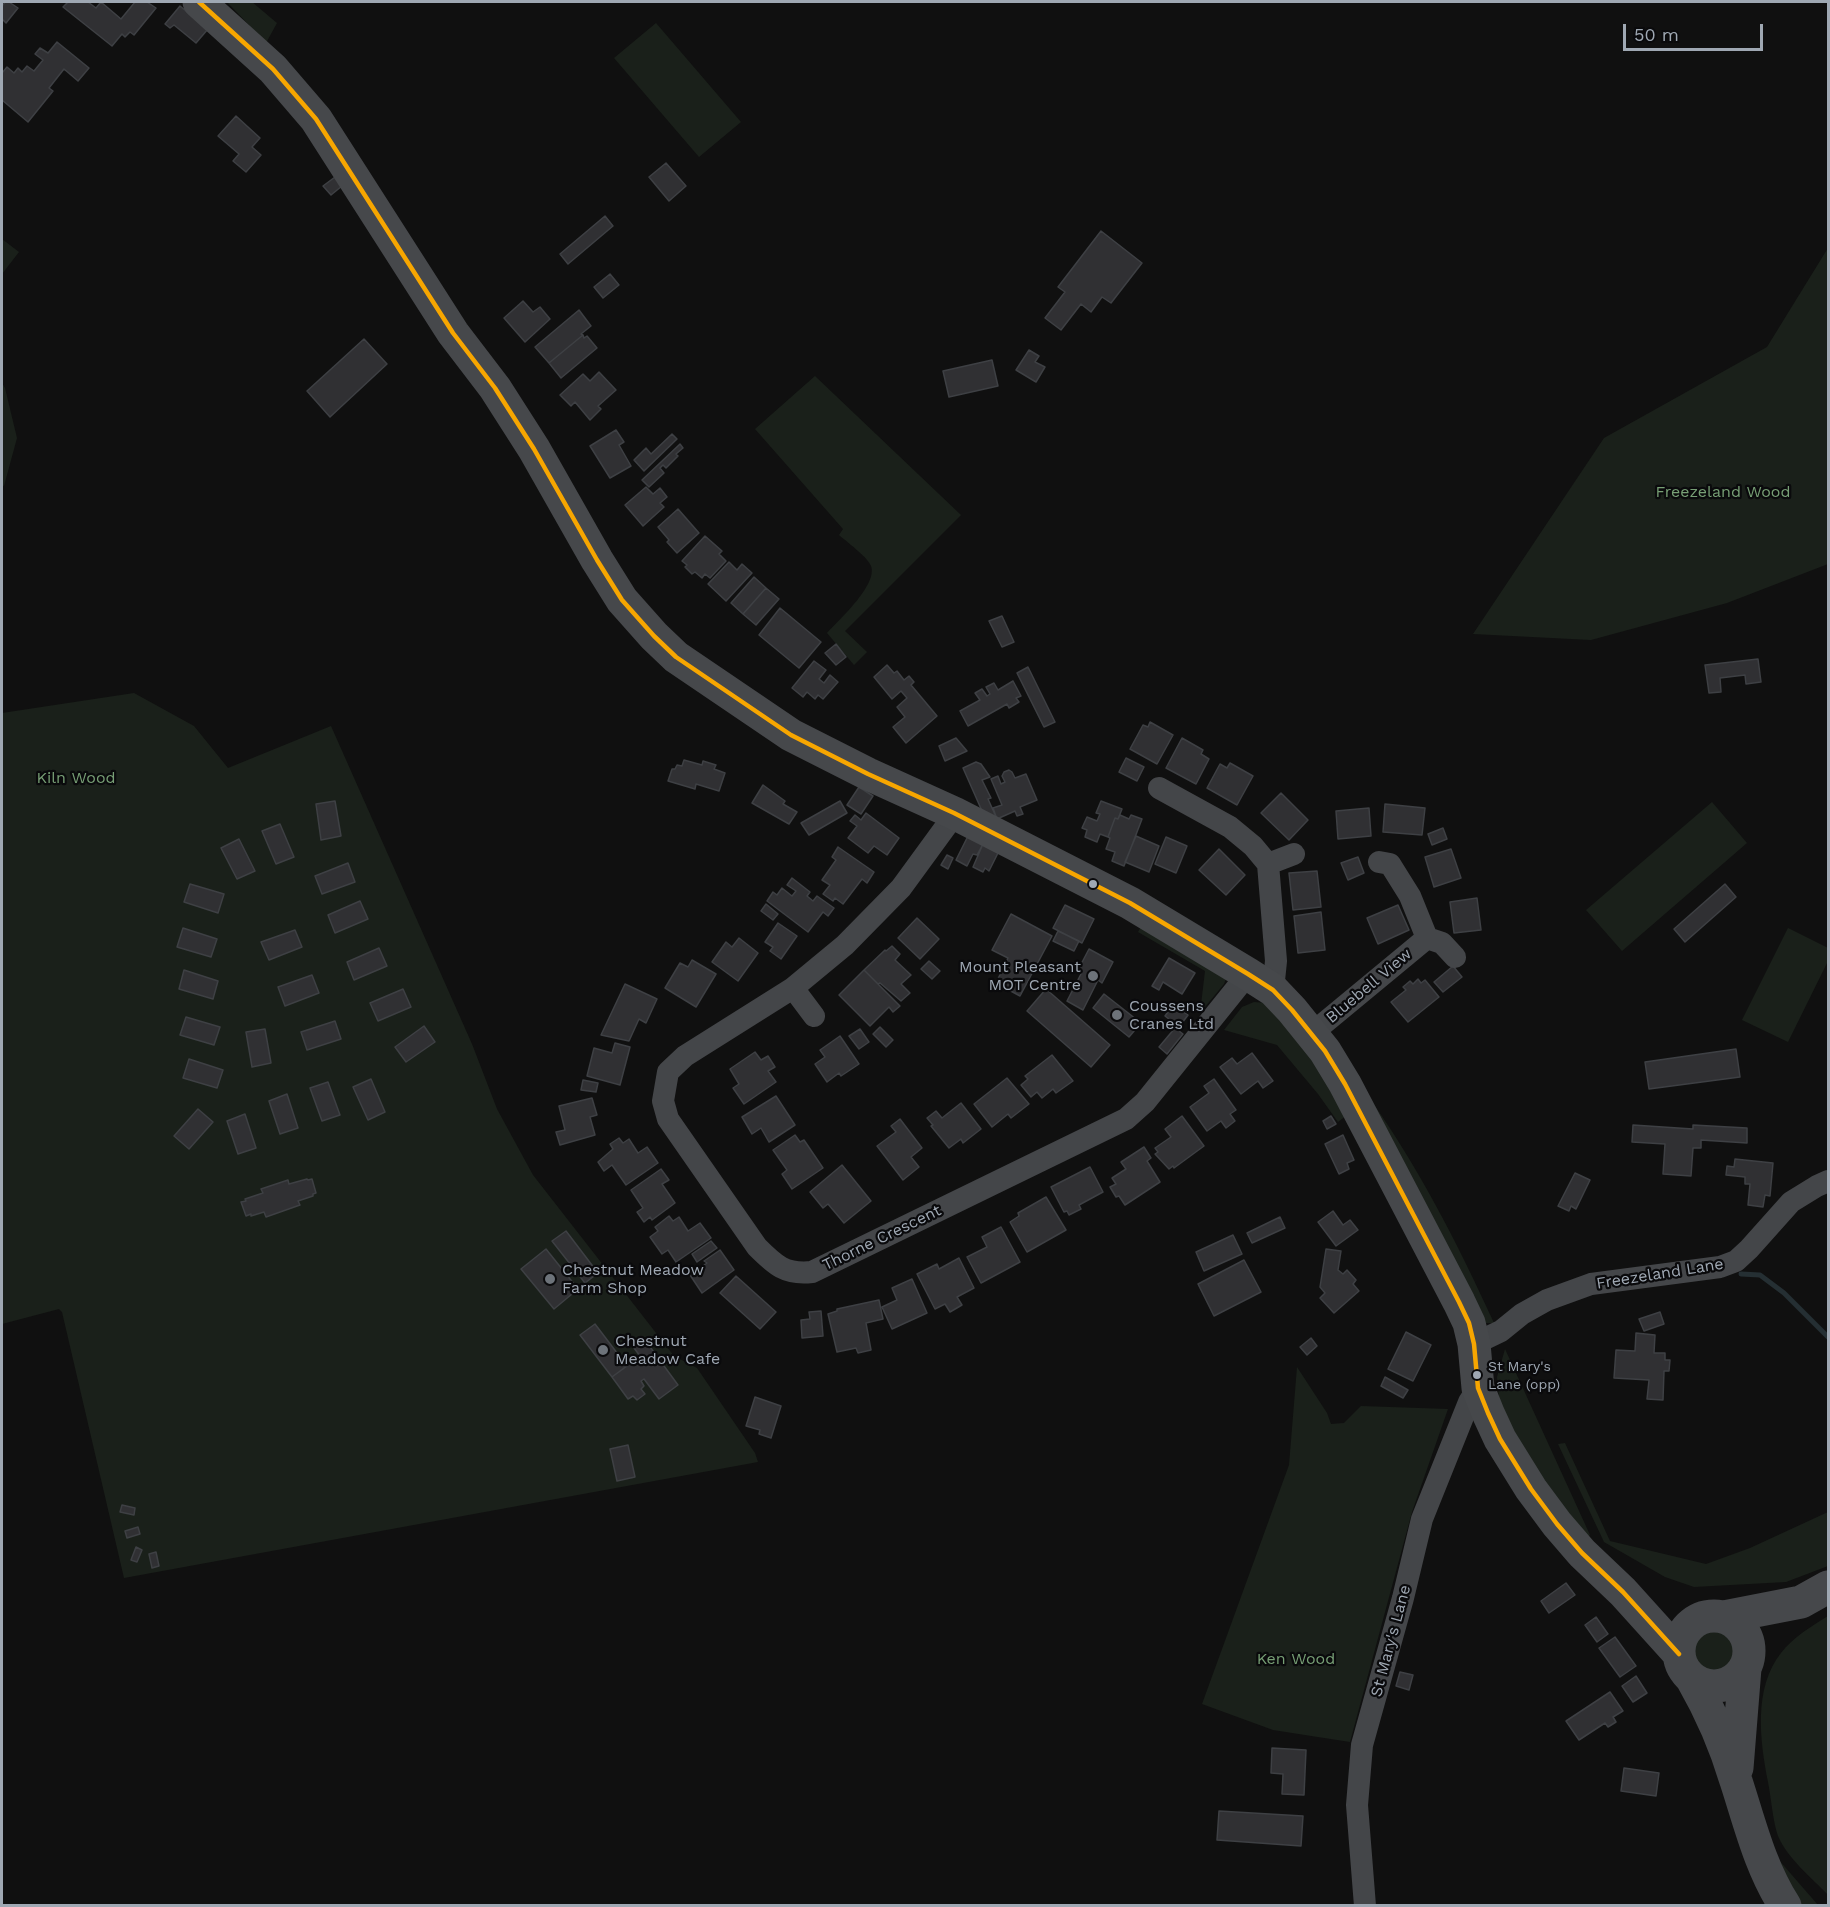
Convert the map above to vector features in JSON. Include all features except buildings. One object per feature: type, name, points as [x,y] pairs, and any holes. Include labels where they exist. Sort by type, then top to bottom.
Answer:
[{"type":"main road","points":[[199,2],[273,69],[316,119],[453,333],[495,388],[622,600],[676,657],[791,735],[868,774],[954,813],[1130,903],[1260,982],[1292,1010],[1345,1084],[1459,1302],[1469,1323],[1474,1344],[1479,1388],[1500,1438],[1531,1489],[1557,1524],[1582,1553],[1623,1592],[1701,1684],[1721,1685],[1739,1676],[1747,1663],[1815,1594]]},
{"type":"main road","points":[[1623,1592],[1663,1607],[1734,1621],[1742,1628],[1750,1647],[1736,1779]]},
{"type":"main road","points":[[1785,1905],[1775,1891],[1754,1842],[1736,1779],[1711,1710],[1686,1666],[1682,1636],[1694,1621],[1815,1594]]},
{"type":"street","points":[[1159,788],[1230,827],[1253,846],[1268,864],[1276,961],[1260,982]]},
{"type":"street","name":"Thorne Crescent","points":[[947,825],[901,888],[845,945],[793,988],[685,1056],[668,1072],[663,1101],[668,1119],[757,1247],[785,1270],[798,1274],[812,1272],[1126,1119],[1260,982]]},
{"type":"street","points":[[1268,864],[1294,854]]},
{"type":"street","name":"Bluebell View","points":[[1379,862],[1390,864],[1410,896],[1427,938],[1442,943],[1455,957]]},
{"type":"street","name":"Bluebell View","points":[[1311,1034],[1427,938]]},
{"type":"street","points":[[793,988],[814,1016]]},
{"type":"street","name":"Freezeland Lane","points":[[1474,1344],[1501,1331],[1522,1314],[1547,1300],[1591,1284],[1720,1267],[1736,1260],[1749,1249],[1791,1202],[1828,1181]]},
{"type":"street","name":"St Mary's Lane","points":[[1365,1905],[1356,1805],[1362,1744],[1403,1598],[1422,1519],[1469,1402],[1479,1388]]},
{"type":"green space","points":[[227,2],[252,2],[277,23],[266,43]]},
{"type":"green space","points":[[656,23],[741,122],[699,157],[614,58]]},
{"type":"green space","points":[[2,239],[19,252],[2,274]]},
{"type":"green space","name":"Freezeland Wood","points":[[1828,248],[1828,564],[1727,603],[1591,640],[1473,634],[1604,438],[1767,347]]},
{"type":"green space","points":[[815,376],[961,515],[845,631],[867,652],[854,665],[827,633],[849,610],[870,581],[872,572],[870,564],[861,553],[839,535],[843,529],[755,429]]},
{"type":"green space","points":[[2,383],[17,438],[4,486],[2,485]]},
{"type":"green space","name":"Kiln Wood","points":[[134,693],[194,726],[228,768],[331,726],[472,1044],[497,1109],[533,1175],[674,1356],[697,1368],[755,1453],[758,1462],[124,1578],[62,1312],[59,1309],[2,1324],[2,713]]},
{"type":"green space","points":[[1712,802],[1747,843],[1622,951],[1586,910]]},
{"type":"green space","points":[[1144,921],[1226,979],[1200,1013],[1205,971],[1138,932]]},
{"type":"green space","points":[[1788,928],[1828,948],[1828,961],[1788,1042],[1742,1020]]},
{"type":"green space","points":[[1254,1002],[1266,1003],[1291,1026],[1347,1115],[1338,1122],[1277,1045],[1224,1030],[1242,1007]]},
{"type":"green space","points":[[1363,1089],[1418,1174],[1494,1323],[1485,1323]]},
{"type":"green space","points":[[1505,1349],[1590,1535],[1585,1540],[1534,1478],[1500,1408],[1497,1377]]},
{"type":"green space","name":"Ken Wood","points":[[1297,1367],[1327,1413],[1331,1424],[1344,1423],[1361,1406],[1448,1409],[1412,1512],[1350,1742],[1273,1730],[1202,1704],[1289,1465]]},
{"type":"green space","points":[[1565,1443],[1610,1541],[1706,1564],[1750,1548],[1828,1512],[1828,1566],[1786,1582],[1694,1587],[1665,1577],[1604,1542],[1558,1444]]},
{"type":"green space","points":[[1828,1616],[1828,1895],[1794,1860],[1778,1836],[1763,1749],[1761,1715],[1766,1682],[1781,1653],[1797,1637]]},
{"type":"green space","points":[[1709,1625],[1719,1625],[1733,1632],[1740,1651],[1733,1670],[1719,1677],[1709,1677],[1699,1673],[1692,1666],[1688,1656],[1688,1646],[1692,1636],[1699,1629]]},
{"type":"green space","points":[[1771,1851],[1818,1905],[1799,1905]]},
{"type":"waterway","points":[[1741,1274],[1760,1275],[1784,1293],[1828,1337]]},
{"type":"transit line","points":[[199,2],[273,69],[316,119],[453,333],[495,388],[534,449],[622,600],[676,657],[791,735],[868,774],[954,813],[1130,903],[1273,990],[1292,1010],[1325,1051],[1345,1084],[1459,1302],[1469,1323],[1474,1344],[1478,1388],[1500,1439],[1531,1489],[1557,1524],[1679,1654]]},
{"type":"place","name":"Mount Pleasant MOT Centre","points":[[1093,976]]},
{"type":"place","name":"Coussens Cranes Ltd","points":[[1117,1015]]},
{"type":"place","name":"Chestnut Meadow Farm Shop","points":[[550,1279]]},
{"type":"place","name":"Chestnut Meadow Cafe","points":[[603,1350]]},
{"type":"place","name":"St Mary's Lane (opp)","points":[[1477,1375]]}]
